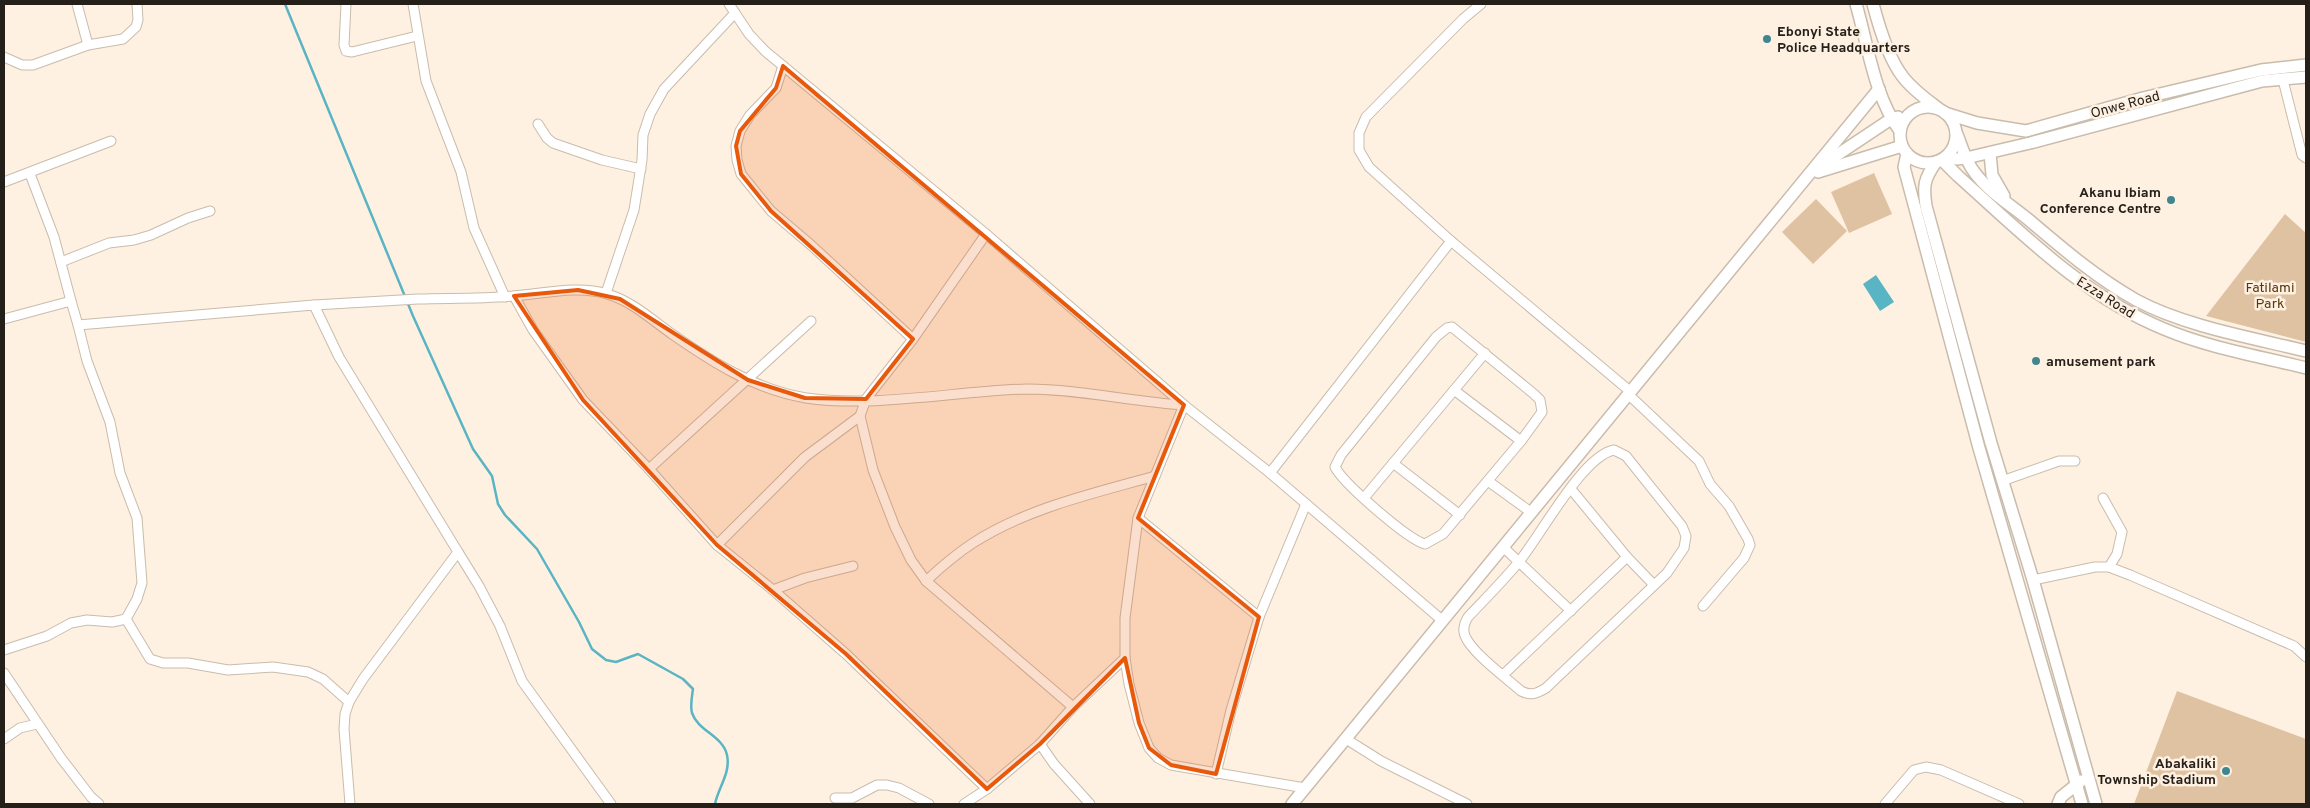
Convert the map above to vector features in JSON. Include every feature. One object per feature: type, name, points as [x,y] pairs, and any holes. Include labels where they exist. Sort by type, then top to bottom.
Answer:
[{"type":"main road","points":[[1856,4],[1879,89],[1891,119],[1900,131],[1905,150],[1904,167],[1967,400],[2082,804]]},
{"type":"main road","points":[[1873,4],[1888,48],[1902,76],[1918,92],[1942,111],[1953,123],[1956,132],[1953,150],[1926,176],[1924,190],[1926,206],[2002,481],[2033,580],[2096,804]]},
{"type":"main road","name":"Onwe Road","points":[[1942,111],[1977,123],[2026,130],[2143,98],[2261,70],[2306,65]]},
{"type":"main road","name":"Onwe Road","points":[[1942,160],[1990,153],[2262,81],[2306,77]]},
{"type":"main road","points":[[1292,804],[1879,89]]},
{"type":"main road","points":[[2143,98],[2146,112]]},
{"type":"main road","points":[[1807,175],[1891,119],[1909,115],[1920,108],[1942,111]]},
{"type":"main road","points":[[1900,131],[1909,115]]},
{"type":"main road","name":"Ezza Road","points":[[1956,132],[1966,158],[1985,185],[2006,200],[2074,258],[2136,300],[2170,314],[2205,325],[2306,352]]},
{"type":"main road","points":[[1807,175],[1905,150]]},
{"type":"main road","points":[[1905,150],[1920,162],[1942,160]]},
{"type":"main road","points":[[1990,153],[1992,175],[2006,200]]},
{"type":"main road","name":"Ezza Road","points":[[1942,160],[2064,270],[2096,294],[2131,314],[2165,330],[2306,368]]},
{"type":"main road","points":[[2201,341],[2205,325]]},
{"type":"main road","points":[[2058,804],[2061,797],[2076,784],[2089,778]]},
{"type":"street","points":[[77,4],[88,45]]},
{"type":"street","points":[[4,58],[22,65],[33,65],[88,45],[123,39],[131,34],[138,20],[138,4]]},
{"type":"street","points":[[346,4],[344,44],[346,51],[352,52],[417,36]]},
{"type":"street","points":[[413,4],[426,81],[461,172],[474,228],[510,296],[583,400],[649,469],[716,545],[773,590],[853,660],[987,788]]},
{"type":"street","points":[[729,4],[749,34],[782,66],[986,234],[1184,405],[1270,473],[1443,621]]},
{"type":"street","points":[[1481,4],[1463,19],[1366,117],[1359,133],[1359,150],[1369,167],[1451,241],[1630,393],[1700,461],[1710,484],[1729,506],[1750,545],[1744,558],[1703,606]]},
{"type":"street","points":[[606,294],[634,210],[641,169],[643,135],[650,114],[664,89],[735,13]]},
{"type":"street","points":[[782,66],[776,88],[750,114],[740,131],[736,146],[736,160],[741,174],[771,211],[812,245],[913,339]]},
{"type":"street","points":[[2283,80],[2302,154],[2306,158]]},
{"type":"street","points":[[538,124],[547,138],[553,143],[602,160],[641,169]]},
{"type":"street","points":[[4,182],[30,174],[111,141]]},
{"type":"street","points":[[4,650],[47,636],[71,623],[87,620],[112,622],[126,619],[137,599],[142,583],[137,518],[120,473],[110,422],[87,361],[54,237],[30,174]]},
{"type":"street","points":[[61,262],[109,243],[134,240],[152,235],[188,218],[210,211]]},
{"type":"street","points":[[716,545],[805,457],[860,416],[866,400],[913,339],[986,234]]},
{"type":"street","points":[[1270,473],[1451,241]]},
{"type":"street","points":[[78,326],[314,305],[510,296],[578,290],[606,294],[643,312],[709,359],[748,380],[780,392],[805,398],[866,400],[1029,389],[1086,393],[1153,403],[1184,405]]},
{"type":"street","points":[[4,319],[71,301]]},
{"type":"street","points":[[314,305],[339,357],[479,586],[500,626],[522,681],[611,804]]},
{"type":"street","points":[[649,469],[811,321]]},
{"type":"street","points":[[1452,327],[1485,352],[1534,394],[1543,406],[1537,420],[1460,515],[1443,534],[1425,544],[1407,535],[1338,474],[1335,467],[1337,461],[1436,337],[1447,328],[1452,327]]},
{"type":"street","points":[[1364,498],[1485,352]]},
{"type":"street","points":[[1454,390],[1520,441]]},
{"type":"street","points":[[1184,405],[1138,518],[1124,618],[1125,658],[1129,684],[1139,723],[1149,748],[1158,758],[1171,765],[1305,788]]},
{"type":"street","points":[[860,416],[873,470],[895,527],[911,560],[926,581],[1073,707]]},
{"type":"street","points":[[1614,450],[1626,456],[1682,526],[1686,536],[1684,548],[1667,573],[1546,688],[1536,694],[1528,694],[1521,691],[1470,645],[1464,633],[1464,625],[1468,617],[1519,562],[1571,489],[1594,461],[1609,451],[1614,450]]},
{"type":"street","points":[[2002,481],[2059,462],[2075,461]]},
{"type":"street","points":[[1393,463],[1460,515]]},
{"type":"street","points":[[926,581],[960,552],[998,529],[1041,510],[1155,476]]},
{"type":"street","points":[[1488,481],[1532,513]]},
{"type":"street","points":[[1571,489],[1627,557],[1654,585]]},
{"type":"street","points":[[2103,498],[2122,532],[2117,554],[2109,567]]},
{"type":"street","points":[[1216,774],[1231,710],[1259,617],[1306,504]]},
{"type":"street","points":[[1138,518],[1259,617]]},
{"type":"street","points":[[1503,547],[1571,611]]},
{"type":"street","points":[[350,804],[344,729],[345,714],[349,702],[363,679],[458,552]]},
{"type":"street","points":[[1503,675],[1627,557]]},
{"type":"street","points":[[773,590],[805,578],[853,566]]},
{"type":"street","points":[[2033,580],[2082,568],[2109,567],[2130,574],[2294,646],[2306,657]]},
{"type":"street","points":[[126,619],[150,659],[157,662],[188,662],[228,670],[273,667],[308,672],[323,679],[349,702]]},
{"type":"street","points":[[964,804],[987,788],[1040,744],[1073,707],[1125,658]]},
{"type":"street","points":[[4,673],[37,724],[91,797],[99,804]]},
{"type":"street","points":[[4,739],[20,728],[37,724]]},
{"type":"street","points":[[1346,739],[1381,761],[1467,804]]},
{"type":"street","points":[[1040,744],[1054,764],[1090,804]]},
{"type":"street","points":[[1885,804],[1914,770],[1926,766],[1941,770],[2019,804]]},
{"type":"street","points":[[835,798],[852,798],[877,785],[887,785],[899,788],[929,804]]},
{"type":"highlighted area","points":[[783,66],[1184,405],[1138,518],[1259,617],[1216,774],[1171,765],[1149,748],[1139,723],[1125,658],[1040,744],[987,789],[846,654],[717,545],[583,400],[514,296],[578,290],[620,299],[748,380],[805,398],[866,399],[913,339],[771,211],[741,174],[736,146],[740,131],[776,88]]},
{"type":"green space","points":[[1874,173],[1892,214],[1849,233],[1831,192]]},
{"type":"green space","points":[[1816,199],[1847,231],[1813,264],[1782,232]]},
{"type":"green space","name":"Fatilami Park","points":[[2285,214],[2306,233],[2306,342],[2206,316]]},
{"type":"green space","name":"Abakaliki Township Stadium","points":[[2177,691],[2306,739],[2306,804],[2134,804]]},
{"type":"water","points":[[1876,275],[1894,302],[1880,311],[1863,284]]},
{"type":"waterway","points":[[285,4],[413,316],[473,449],[492,476],[498,504],[505,515],[537,549],[579,622],[592,649],[606,660],[616,662],[638,654],[683,679],[693,689],[691,707],[695,719],[721,743],[727,755],[726,774],[715,804]]},
{"type":"place","name":"Ebonyi State Police Headquarters","points":[[1767,39]]},
{"type":"place","name":"Akanu Ibiam Conference Centre","points":[[2171,200]]},
{"type":"place","name":"amusement park","points":[[2036,361]]},
{"type":"place","name":"Abakaliki Township Stadium","points":[[2226,771]]}]
